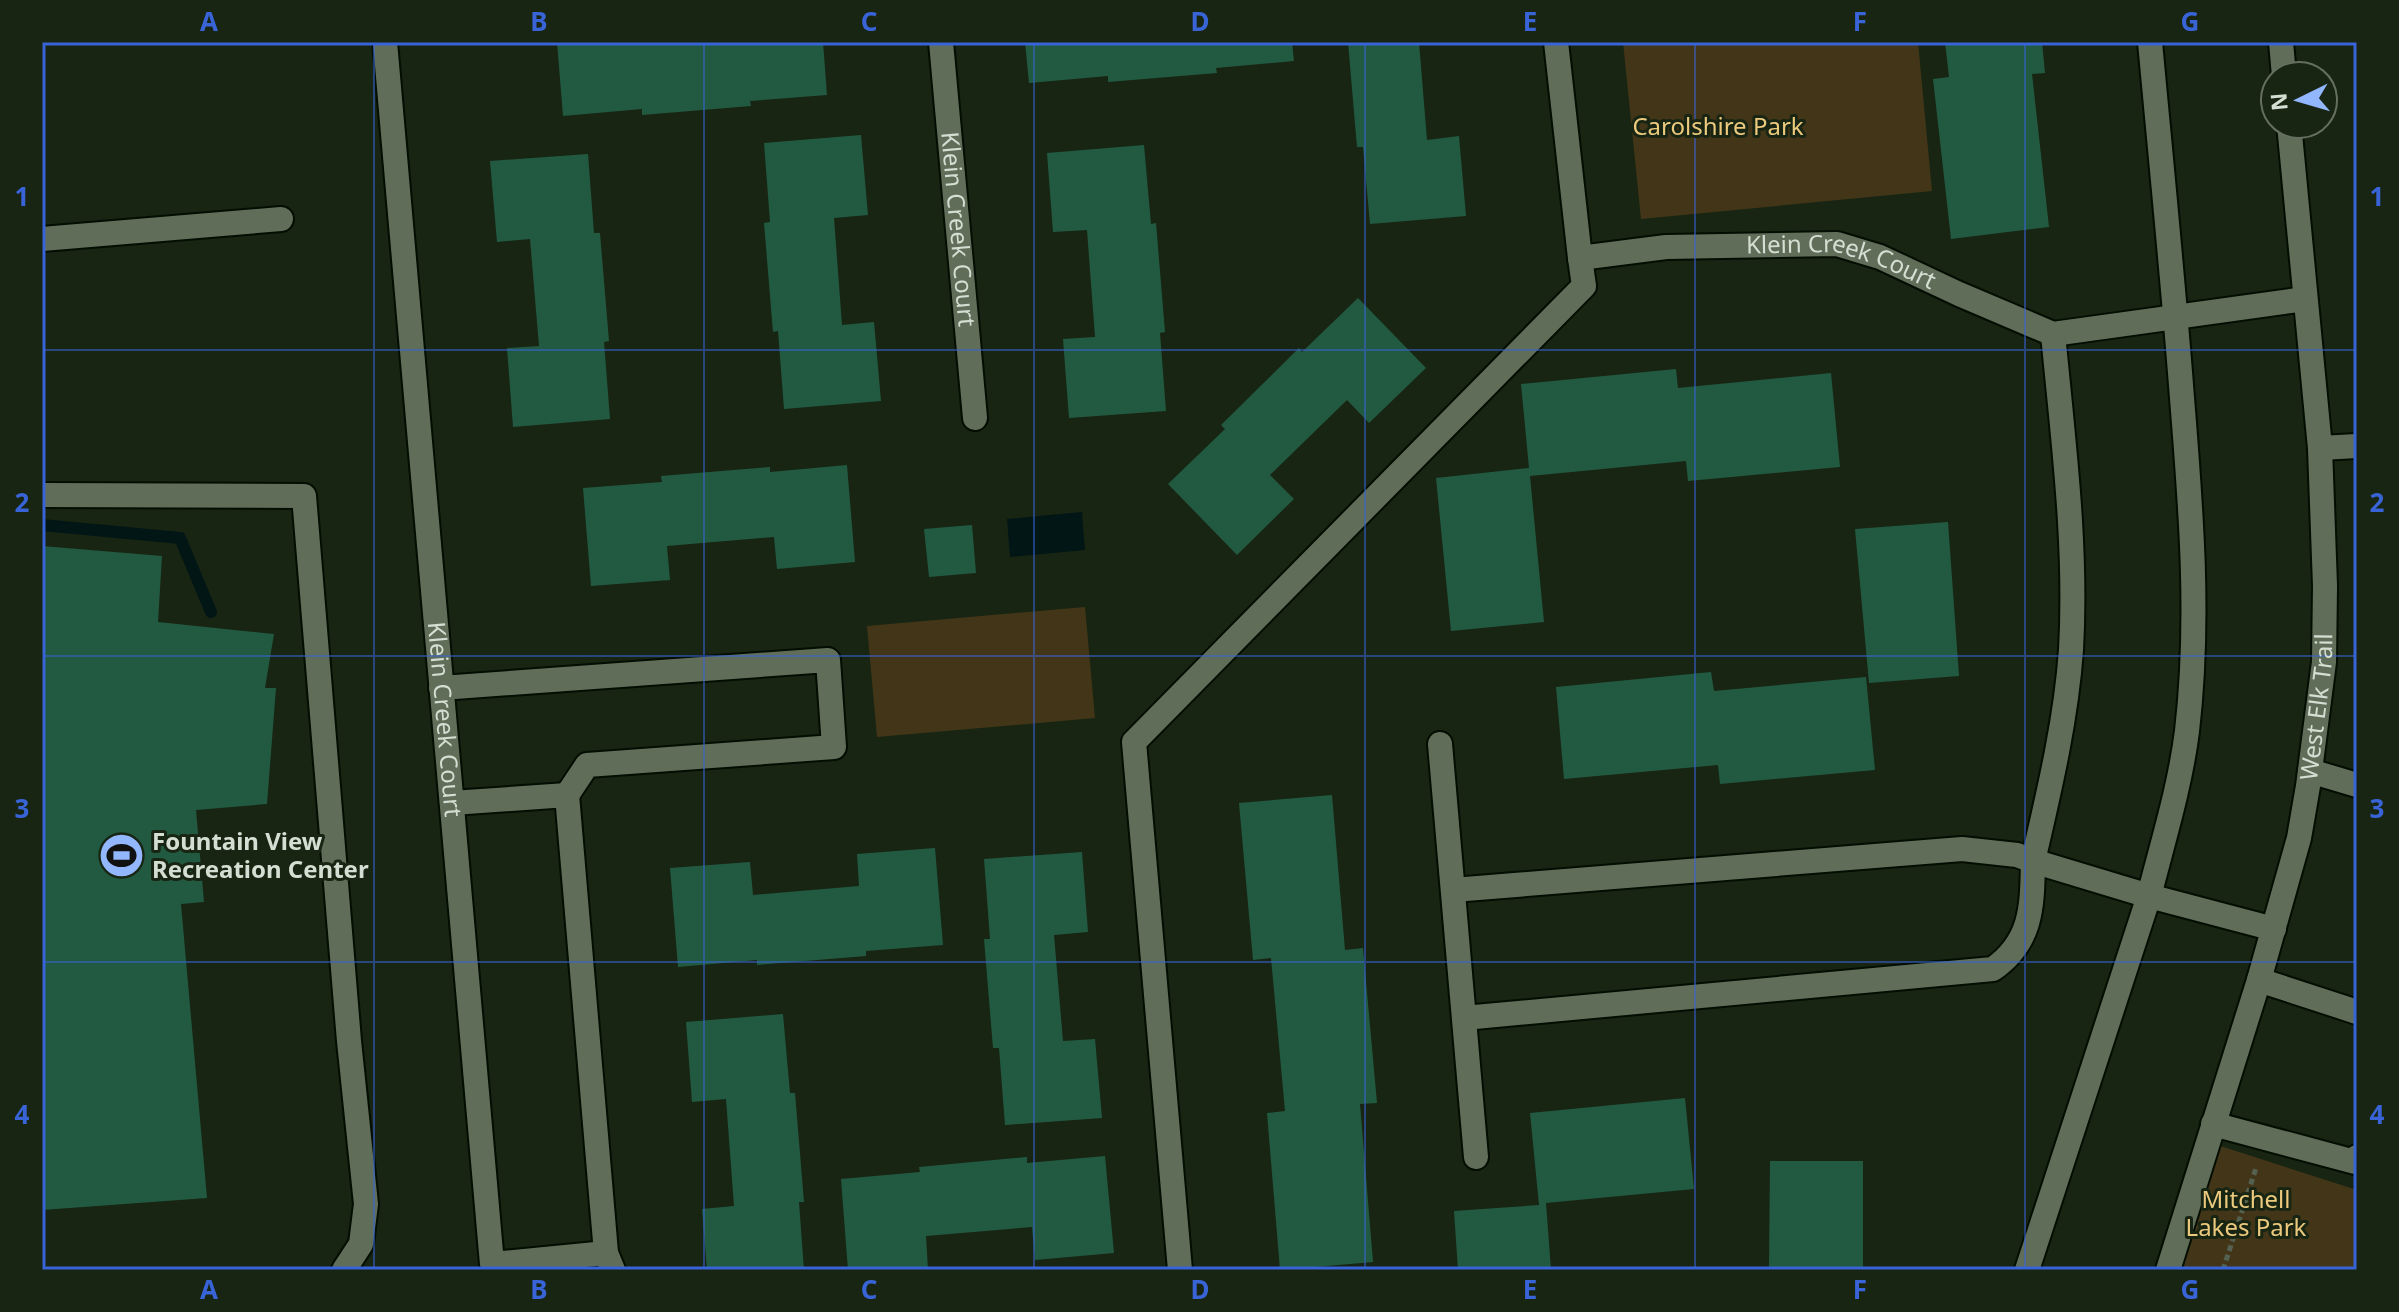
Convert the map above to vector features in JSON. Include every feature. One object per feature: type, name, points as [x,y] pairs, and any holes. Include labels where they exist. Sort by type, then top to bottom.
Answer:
[{"type":"street","name":"Klein Creek Court","points":[[385,42],[492,1264],[610,1262]]},
{"type":"street","name":"Klein Creek Court","points":[[941,42],[975,418]]},
{"type":"street","points":[[1180,1270],[1134,742],[1584,286],[1556,42]]},
{"type":"street","points":[[2027,1270],[2149,896],[2178,784],[2187,732],[2193,663],[2191,509],[2150,42]]},
{"type":"street","name":"West Elk Trail","points":[[2168,1270],[2259,980],[2299,838],[2324,662],[2325,586],[2320,448],[2290,140]]},
{"type":"street","points":[[42,239],[281,219]]},
{"type":"street","name":"Klein Creek Court","points":[[1580,258],[1666,247],[1837,244],[1880,257],[2053,334]]},
{"type":"street","points":[[1464,1018],[1993,969],[2006,960],[2017,945],[2032,906],[2033,861],[2056,761],[2070,653],[2072,570],[2053,334],[2305,299]]},
{"type":"street","points":[[2320,448],[2357,446]]},
{"type":"street","points":[[42,495],[304,496],[349,1041],[366,1204],[361,1244],[344,1270]]},
{"type":"street","points":[[441,688],[828,660],[834,747],[587,765],[567,795],[610,1262]]},
{"type":"street","points":[[1440,744],[1476,1157]]},
{"type":"street","points":[[2310,771],[2357,785]]},
{"type":"street","points":[[452,803],[567,795]]},
{"type":"street","points":[[1453,890],[1962,849],[2017,855],[2149,896],[2274,929]]},
{"type":"street","points":[[2259,980],[2357,1012]]},
{"type":"street","points":[[2213,1124],[2355,1162],[2357,1157]]},
{"type":"path","points":[[2223,1270],[2259,1158]]},
{"type":"green space","name":"Carolshire Park","points":[[1623,42],[1918,42],[1932,191],[1641,219]]},
{"type":"green space","points":[[1085,607],[1095,718],[877,737],[867,626]]},
{"type":"green space","name":"Mitchell Lakes Park","points":[[2208,1142],[2357,1190],[2357,1270],[2168,1270]]},
{"type":"shaded area","points":[[1082,512],[1085,550],[1010,557],[1007,519]]},
{"type":"building","points":[[557,42],[637,42],[637,45],[673,42],[823,42],[827,95],[750,101],[751,106],[642,115],[642,109],[563,116]]},
{"type":"building","points":[[1025,42],[1292,42],[1294,61],[1216,68],[1217,73],[1108,82],[1108,76],[1029,83]]},
{"type":"building","points":[[1348,42],[1419,42],[1427,140],[1459,136],[1466,216],[1370,224],[1363,147],[1357,147]]},
{"type":"building","points":[[1945,42],[2042,42],[2045,73],[2032,74],[2049,227],[1951,239],[1933,79],[1949,77]]},
{"type":"building","points":[[861,135],[868,215],[834,218],[842,325],[874,322],[881,401],[784,409],[778,331],[773,332],[764,223],[770,222],[764,143]]},
{"type":"building","points":[[1144,145],[1151,224],[1156,223],[1165,332],[1160,333],[1166,411],[1069,418],[1063,339],[1095,337],[1087,230],[1053,232],[1047,153]]},
{"type":"building","points":[[588,154],[594,233],[600,233],[609,341],[604,342],[610,419],[513,427],[507,348],[539,346],[530,239],[497,242],[490,161]]},
{"type":"building","points":[[1358,298],[1426,368],[1369,423],[1347,400],[1270,475],[1294,499],[1237,555],[1168,484],[1225,429],[1221,425],[1299,348],[1302,352]]},
{"type":"building","points":[[1676,369],[1678,388],[1831,373],[1840,467],[1688,481],[1686,461],[1530,476],[1544,622],[1451,631],[1436,478],[1529,468],[1521,384]]},
{"type":"building","points":[[847,465],[855,562],[777,569],[774,537],[667,546],[670,580],[591,586],[583,488],[662,482],[661,476],[770,467],[770,472]]},
{"type":"building","points":[[1948,522],[1959,676],[1869,683],[1855,529]]},
{"type":"building","points":[[972,525],[976,573],[929,577],[924,529]]},
{"type":"building","name":"Fountain View Recreation Center","points":[[42,546],[162,556],[158,622],[274,634],[265,688],[276,688],[267,804],[196,810],[204,902],[181,904],[207,1198],[42,1210]]},
{"type":"building","points":[[1711,672],[1714,691],[1866,677],[1875,770],[1720,784],[1718,765],[1564,779],[1556,687]]},
{"type":"building","points":[[1332,795],[1345,950],[1363,948],[1377,1103],[1360,1104],[1373,1262],[1280,1270],[1267,1113],[1285,1111],[1271,958],[1253,960],[1239,803]]},
{"type":"building","points":[[935,848],[943,945],[866,951],[866,956],[757,965],[757,960],[678,967],[670,868],[750,862],[753,895],[859,886],[857,854]]},
{"type":"building","points":[[1082,852],[1088,932],[1054,935],[1063,1041],[1095,1039],[1102,1118],[1005,1125],[999,1048],[993,1048],[984,939],[990,939],[984,859]]},
{"type":"building","points":[[783,1014],[790,1093],[795,1093],[804,1202],[799,1202],[804,1270],[707,1270],[702,1209],[734,1206],[726,1099],[692,1102],[686,1022]]},
{"type":"building","points":[[1685,1098],[1694,1189],[1546,1203],[1551,1270],[1458,1270],[1454,1211],[1539,1205],[1530,1113]]},
{"type":"building","points":[[1105,1156],[1114,1253],[1035,1260],[1032,1227],[926,1236],[928,1270],[848,1270],[841,1179],[920,1172],[919,1167],[1027,1157],[1027,1163]]},
{"type":"building","points":[[1770,1161],[1863,1161],[1863,1270],[1769,1270]]},
{"type":"waterway","points":[[42,525],[180,538],[211,612]]},
{"type":"place","name":"Fountain View Recreation Center","points":[[121,856]]}]
